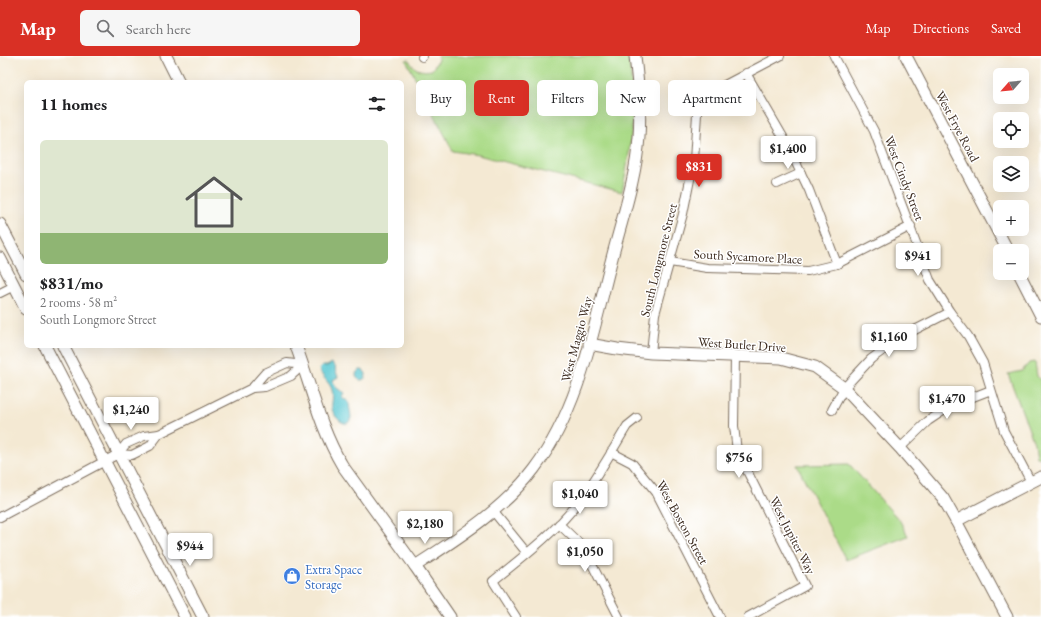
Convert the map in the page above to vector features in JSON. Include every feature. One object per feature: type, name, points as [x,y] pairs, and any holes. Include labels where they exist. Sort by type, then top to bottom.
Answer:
[{"type":"street","points":[[166,56],[178,80]]},
{"type":"street","name":"West Maggio Way","points":[[416,566],[493,511],[534,469],[554,438],[575,394],[635,166],[640,117],[635,56]]},
{"type":"street","name":"South Longmore Street","points":[[651,353],[655,314],[683,214],[694,160],[698,99],[780,56]]},
{"type":"street","name":"West Cindy Street","points":[[834,56],[874,131],[911,226],[930,280],[950,312],[968,336],[983,363],[1004,430],[1031,482]]},
{"type":"street","name":"West Frye Road","points":[[906,56],[1004,244]]},
{"type":"street","points":[[746,73],[786,142],[801,173],[837,264]]},
{"type":"street","points":[[777,184],[801,173]]},
{"type":"street","points":[[0,224],[24,270]]},
{"type":"street","name":"South Sycamore Place","points":[[670,262],[707,268],[808,271],[837,264],[911,226]]},
{"type":"street","points":[[0,258],[24,305]]},
{"type":"street","points":[[1023,280],[1041,316]]},
{"type":"street","points":[[0,293],[14,286]]},
{"type":"street","points":[[832,410],[844,388],[871,359],[903,336],[950,312]]},
{"type":"street","name":"West Butler Drive","points":[[589,344],[651,353],[781,358],[815,367],[844,388],[900,448],[943,498],[1007,617]]},
{"type":"street","points":[[46,348],[112,458],[203,617]]},
{"type":"street","points":[[64,348],[112,458],[185,617]]},
{"type":"street","points":[[297,348],[326,435],[336,455],[416,566],[450,617]]},
{"type":"street","name":"West Jupiter Way","points":[[735,356],[734,426],[737,451],[805,586],[748,617]]},
{"type":"street","points":[[252,388],[265,373],[287,363],[303,365]]},
{"type":"street","points":[[0,517],[112,458],[126,444],[144,436],[159,434],[252,388],[264,387],[291,376],[303,365]]},
{"type":"street","points":[[900,448],[928,421],[952,405],[991,390]]},
{"type":"street","points":[[516,617],[493,580],[527,553],[559,524],[580,500],[627,426],[638,418]]},
{"type":"street","points":[[112,458],[132,455],[150,446],[159,434]]},
{"type":"street","name":"West Boston Street","points":[[611,452],[632,463],[656,492],[720,617]]},
{"type":"street","points":[[956,521],[1041,476]]},
{"type":"street","points":[[493,511],[527,553]]},
{"type":"street","points":[[559,524],[583,547],[618,617]]},
{"type":"green space","points":[[438,56],[628,56],[631,80],[606,80],[606,116],[632,116],[631,141],[622,192],[478,155],[453,151],[435,116],[466,116],[466,80],[416,80],[406,60],[409,60],[418,70],[428,71],[432,70],[438,60]]},
{"type":"green space","points":[[1035,362],[1037,376],[1041,381],[1041,458],[1036,457],[1034,443],[1008,374],[1022,371],[1029,363]]},
{"type":"green space","points":[[849,464],[900,521],[908,536],[846,560],[797,465]]},
{"type":"water","points":[[332,363],[336,368],[338,377],[333,380],[334,385],[344,393],[342,396],[343,398],[349,402],[351,418],[347,423],[344,423],[338,419],[333,412],[332,390],[319,369],[322,366],[327,366]]},
{"type":"water","points":[[359,370],[363,370],[365,371],[365,379],[359,380],[356,377],[356,373]]},
{"type":"place","name":"Extra Space Storage","points":[[292,576]]}]
